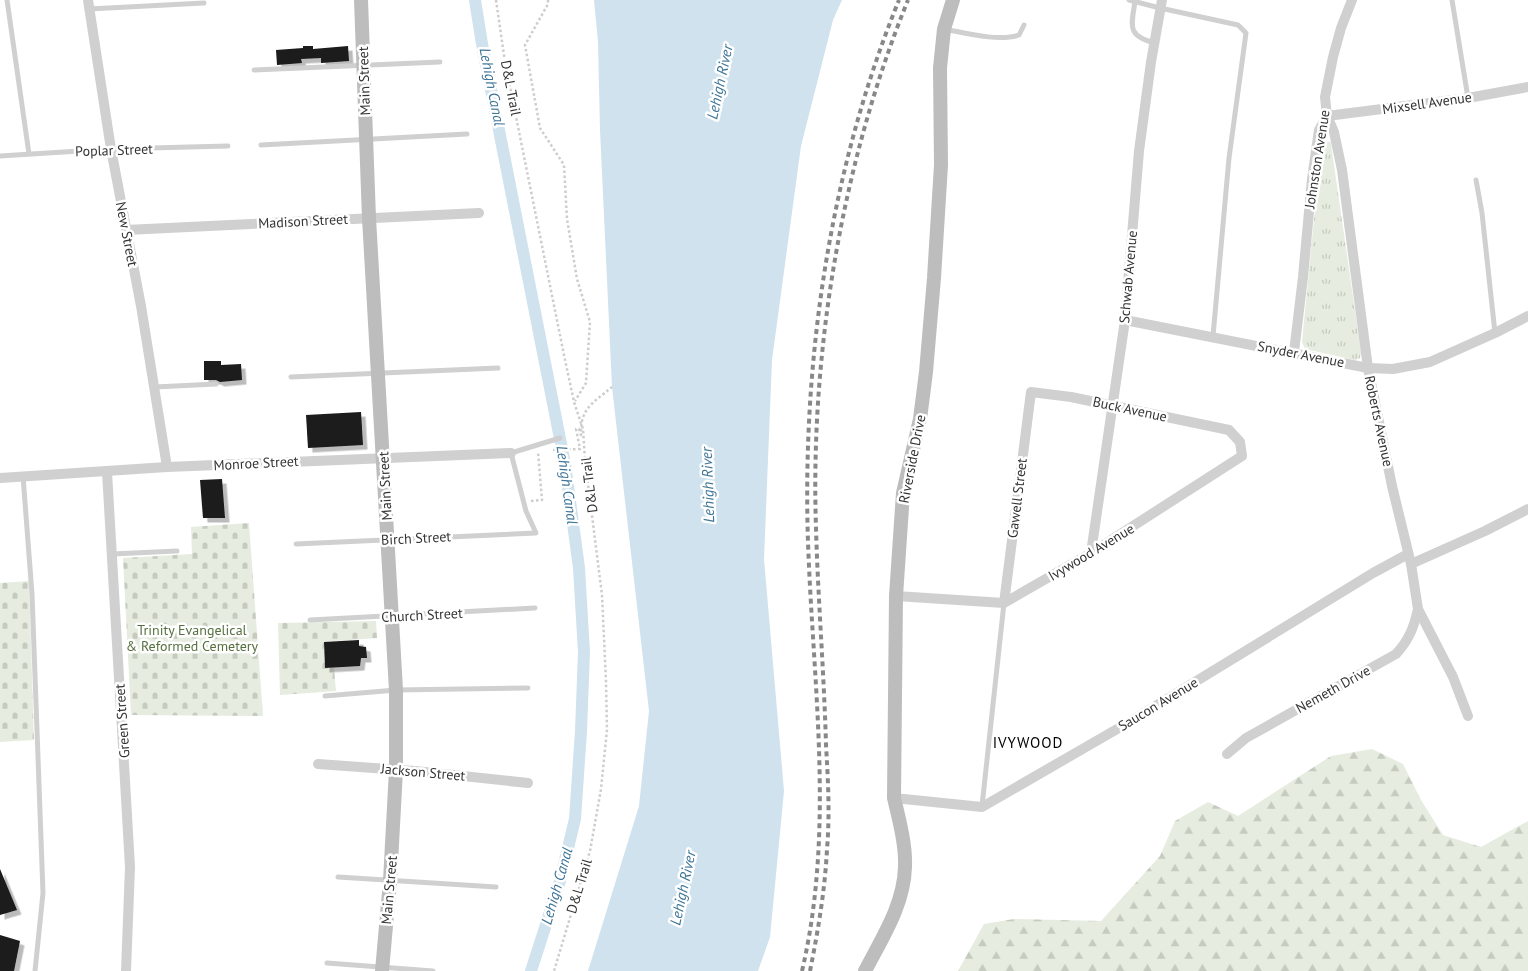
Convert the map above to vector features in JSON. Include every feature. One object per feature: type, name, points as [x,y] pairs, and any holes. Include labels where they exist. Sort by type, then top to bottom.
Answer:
[{"type":"street","name":"Main Street","points":[[361,0],[369,218],[396,690],[396,770],[390,881],[382,969]]},
{"type":"street","name":"Riverside Drive","points":[[865,971],[896,912],[906,866],[901,824],[894,798],[896,596],[903,494],[920,419],[932,302],[941,165],[940,68],[944,29],[953,0]]},
{"type":"street","name":"Johnston Avenue","points":[[1294,352],[1319,130],[1326,116],[1325,97],[1333,56],[1352,0]]},
{"type":"street","name":"New Street","points":[[88,4],[112,150],[155,387],[167,467]]},
{"type":"street","name":"Schwab Avenue","points":[[1091,553],[1125,320],[1139,151],[1161,4]]},
{"type":"street","name":"Mixsell Avenue","points":[[1326,116],[1468,98],[1528,87]]},
{"type":"street","name":"Roberts Avenue","points":[[1326,116],[1334,132],[1342,170],[1368,368],[1418,609],[1453,678],[1468,716]]},
{"type":"street","name":"Madison Street","points":[[126,230],[479,213]]},
{"type":"street","name":"Snyder Avenue","points":[[1125,320],[1368,368],[1392,369],[1430,362],[1528,316]]},
{"type":"street","name":"Buck Avenue","points":[[1031,392],[1071,397],[1229,430]]},
{"type":"street","name":"Gawell Street","points":[[1004,603],[1031,392]]},
{"type":"street","name":"Ivywood Avenue","points":[[1004,603],[1091,553],[1242,456],[1240,442],[1229,430]]},
{"type":"street","name":"Monroe Street","points":[[0,478],[167,467],[511,454]]},
{"type":"street","name":"Green Street","points":[[107,472],[130,867],[126,971]]},
{"type":"street","name":"Saucon Avenue","points":[[982,807],[1131,721],[1373,573],[1485,531],[1528,509]]},
{"type":"street","points":[[896,596],[1004,603]]},
{"type":"street","name":"Nemeth Drive","points":[[1227,754],[1246,738],[1396,654],[1414,629],[1418,609]]},
{"type":"street","name":"Jackson Street","points":[[318,764],[528,783]]},
{"type":"street","points":[[894,798],[982,807]]},
{"type":"lane","points":[[7,0],[29,154]]},
{"type":"lane","points":[[1452,0],[1468,98]]},
{"type":"lane","points":[[1155,43],[1136,36],[1132,29],[1132,1],[1161,4],[1238,24],[1246,32],[1227,175],[1213,336]]},
{"type":"lane","points":[[88,4],[204,3]]},
{"type":"lane","points":[[944,29],[985,36],[1013,37],[1019,35],[1024,25]]},
{"type":"lane","points":[[254,70],[440,62]]},
{"type":"lane","points":[[261,144],[467,134]]},
{"type":"lane","name":"Poplar Street","points":[[0,156],[228,146]]},
{"type":"lane","points":[[1476,180],[1482,213],[1495,333]]},
{"type":"lane","points":[[291,377],[498,368]]},
{"type":"lane","points":[[155,387],[216,384]]},
{"type":"lane","points":[[524,502],[511,454],[560,438]]},
{"type":"lane","points":[[23,476],[32,594],[43,893],[35,971]]},
{"type":"lane","name":"Birch Street","points":[[296,544],[536,533],[524,502]]},
{"type":"lane","points":[[112,554],[177,551]]},
{"type":"lane","points":[[982,807],[1004,603]]},
{"type":"lane","name":"Church Street","points":[[310,620],[535,608]]},
{"type":"lane","points":[[325,696],[396,690],[528,688]]},
{"type":"lane","points":[[338,877],[496,887]]},
{"type":"lane","points":[[327,963],[382,969],[433,971]]},
{"type":"path","name":"D&L Trail","points":[[496,0],[506,62],[574,402],[583,429],[585,460],[602,595],[607,730],[601,789],[590,851],[554,971]]},
{"type":"path","points":[[548,0],[548,4],[526,45],[540,128],[564,165],[567,219],[577,279],[590,322],[586,383],[574,402]]},
{"type":"path","points":[[550,450],[580,449],[576,429],[579,429],[581,435],[581,420],[591,404],[612,387]]},
{"type":"path","points":[[524,502],[542,500],[538,450],[540,450]]},
{"type":"green space","points":[[1325,141],[1331,142],[1361,352],[1360,358],[1355,360],[1305,349],[1302,342],[1321,148],[1322,143]]},
{"type":"green space","name":"Trinity Evangelical & Reformed Cemetery","points":[[249,523],[263,716],[131,715],[123,558],[192,554],[191,527]]},
{"type":"green space","points":[[29,581],[34,740],[0,742],[0,583]]},
{"type":"green space","points":[[376,621],[377,638],[324,642],[325,668],[334,668],[336,691],[280,695],[278,623]]},
{"type":"green space","points":[[1372,749],[1403,764],[1421,800],[1443,835],[1481,847],[1528,821],[1528,971],[958,971],[984,924],[1014,919],[1101,921],[1160,856],[1175,821],[1208,802],[1238,816],[1331,756]]},
{"type":"water","name":"Lehigh River","points":[[594,0],[842,0],[833,20],[801,146],[772,360],[764,559],[784,791],[770,937],[758,971],[588,971],[639,806],[649,711],[612,387],[600,130],[598,42]]},
{"type":"building","points":[[303,46],[313,46],[313,49],[348,46],[349,61],[321,63],[321,58],[301,59],[302,63],[277,65],[276,50],[303,48]]},
{"type":"building","points":[[204,361],[221,361],[221,365],[241,364],[242,380],[220,382],[204,380]]},
{"type":"building","points":[[361,412],[363,445],[308,448],[306,415]]},
{"type":"building","points":[[222,479],[225,518],[203,518],[200,480]]},
{"type":"building","points":[[359,640],[359,646],[366,647],[367,658],[361,658],[360,666],[325,668],[324,642]]},
{"type":"building","points":[[0,869],[17,910],[0,915]]},
{"type":"building","points":[[0,935],[20,941],[14,971],[0,971]]},
{"type":"waterway","name":"Lehigh Canal","points":[[475,0],[482,44],[565,464],[579,568],[584,652],[575,819],[560,881],[531,971]]},
{"type":"railway","points":[[802,971],[812,918],[818,865],[820,811],[817,704],[808,542],[807,473],[816,335],[825,266],[838,198],[855,130],[875,64],[899,0]]},
{"type":"railway","points":[[810,971],[823,895],[828,823],[828,784],[816,528],[819,394],[825,327],[835,259],[848,192],[865,126],[885,62],[908,0]]},
{"type":"district","name":"IVYWOOD","points":[[1028,743]]}]
